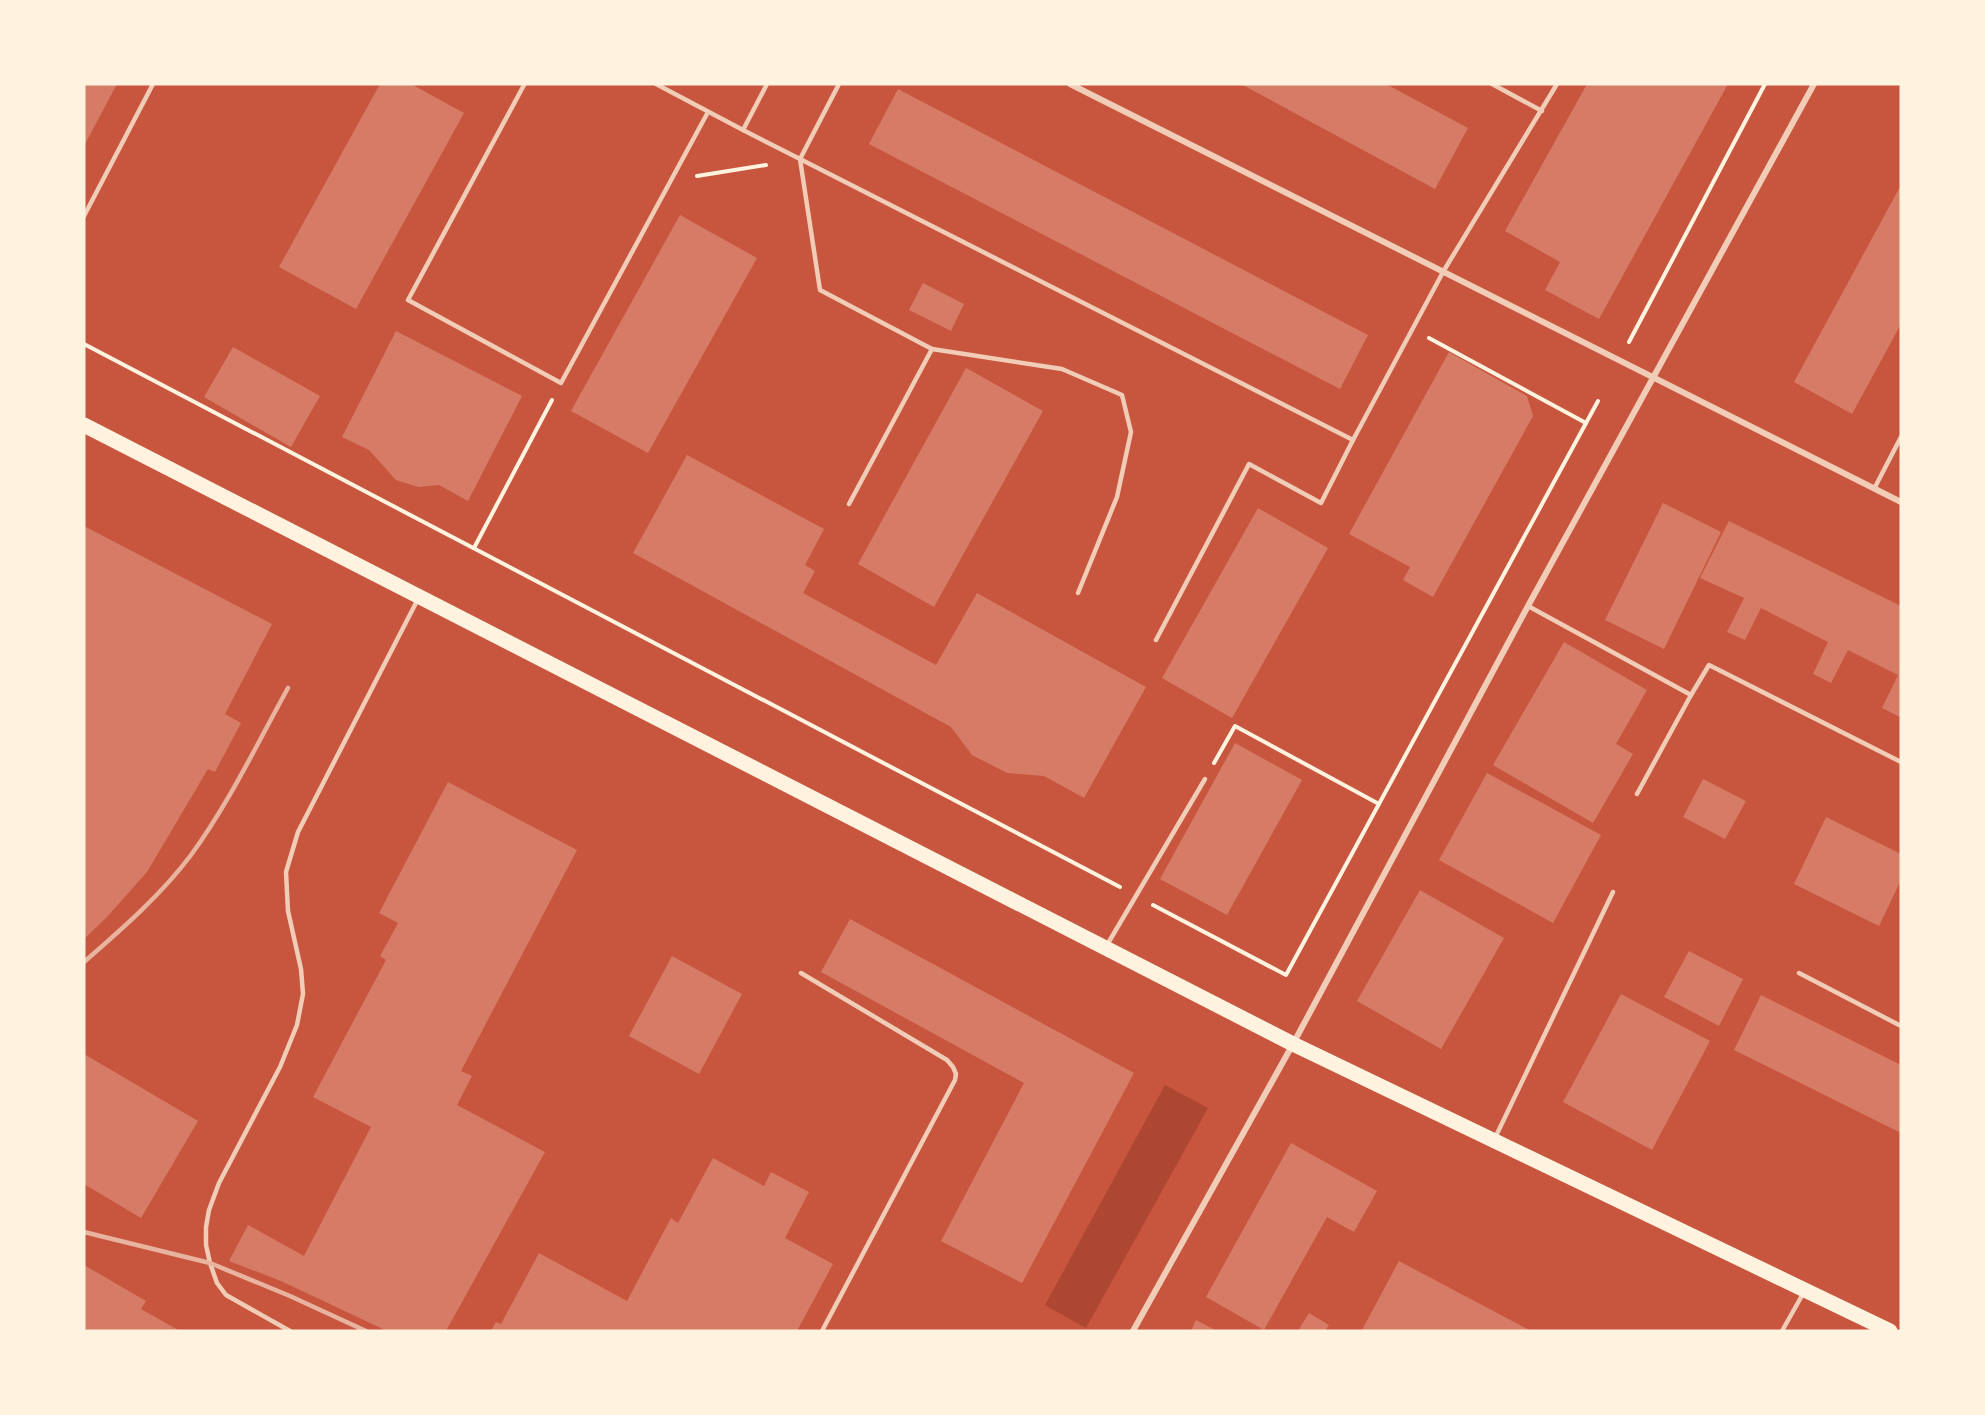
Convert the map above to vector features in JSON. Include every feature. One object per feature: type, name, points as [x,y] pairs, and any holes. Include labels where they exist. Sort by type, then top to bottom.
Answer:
[{"type":"main road","points":[[84,425],[1293,1044],[1890,1331]]},
{"type":"street","points":[[1070,84],[1901,502]]},
{"type":"street","points":[[1133,1331],[1293,1044],[1528,606],[1814,84]]},
{"type":"lane","points":[[84,216],[153,84]]},
{"type":"lane","points":[[656,84],[1353,440]]},
{"type":"lane","points":[[743,130],[767,84]]},
{"type":"lane","points":[[839,84],[800,159],[820,290],[932,349],[1062,369],[1122,395],[1131,432],[1129,443],[1117,497],[1078,593]]},
{"type":"lane","points":[[1492,84],[1542,111]]},
{"type":"lane","points":[[1156,640],[1249,464],[1321,503],[1443,272],[1557,84]]},
{"type":"lane","points":[[524,85],[408,300],[561,383],[673,180],[708,111]]},
{"type":"lane","points":[[849,504],[932,349]]},
{"type":"lane","points":[[1874,489],[1901,437]]},
{"type":"lane","points":[[290,1331],[238,1304],[226,1295],[217,1283],[206,1245],[206,1227],[209,1210],[219,1183],[280,1067],[297,1025],[303,994],[301,969],[288,911],[286,872],[298,832],[419,597]]},
{"type":"lane","points":[[1528,606],[1691,695]]},
{"type":"lane","points":[[1636,794],[1709,665],[1901,762]]},
{"type":"lane","points":[[1106,948],[1204,779]]},
{"type":"lane","points":[[1494,1140],[1613,892]]},
{"type":"lane","points":[[801,973],[946,1060],[956,1074],[955,1080],[822,1331]]},
{"type":"lane","points":[[1799,973],[1901,1026]]},
{"type":"lane","points":[[1782,1331],[1805,1290]]},
{"type":"path","points":[[1629,342],[1766,84]]},
{"type":"path","points":[[673,180],[800,159]]},
{"type":"path","points":[[1412,329],[1586,423]]},
{"type":"path","points":[[84,344],[1286,975],[1598,401]]},
{"type":"path","points":[[474,549],[561,383]]},
{"type":"path","points":[[1204,779],[1235,726],[1379,804]]},
{"type":"shaded area","points":[[1165,1085],[1208,1108],[1086,1328],[1045,1305]]},
{"type":"building","points":[[84,84],[117,84],[84,146]]},
{"type":"building","points":[[380,84],[411,84],[464,113],[356,309],[279,267]]},
{"type":"building","points":[[1241,84],[1386,84],[1468,128],[1435,189]]},
{"type":"building","points":[[1587,84],[1728,84],[1599,319],[1545,290],[1560,262],[1505,231]]},
{"type":"building","points":[[898,89],[1368,335],[1340,389],[869,144]]},
{"type":"building","points":[[1901,185],[1901,324],[1852,414],[1794,382]]},
{"type":"building","points":[[680,215],[757,258],[648,453],[571,411]]},
{"type":"building","points":[[923,283],[964,304],[951,331],[909,310]]},
{"type":"building","points":[[396,331],[522,396],[468,501],[439,485],[418,487],[396,480],[369,450],[342,437]]},
{"type":"building","points":[[233,347],[320,396],[291,447],[204,397]]},
{"type":"building","points":[[1449,352],[1527,396],[1533,416],[1433,597],[1403,580],[1410,567],[1349,534]]},
{"type":"building","points":[[966,368],[1043,411],[934,607],[858,564]]},
{"type":"building","points":[[687,455],[824,529],[805,565],[815,571],[803,593],[936,665],[977,593],[1146,687],[1084,798],[1044,776],[1007,773],[972,755],[951,727],[633,553]]},
{"type":"building","points":[[1663,503],[1721,532],[1664,649],[1605,620]]},
{"type":"building","points":[[1258,508],[1328,548],[1232,718],[1162,678]]},
{"type":"building","points":[[1729,521],[1901,606],[1900,717],[1882,708],[1898,675],[1848,650],[1831,683],[1813,674],[1828,642],[1761,608],[1745,640],[1727,632],[1744,598],[1700,578]]},
{"type":"building","points":[[84,526],[272,624],[225,714],[241,723],[215,772],[208,769],[147,872],[84,939]]},
{"type":"building","points":[[1564,642],[1647,690],[1616,744],[1633,754],[1593,823],[1493,765]]},
{"type":"building","points":[[1235,743],[1302,780],[1227,915],[1160,879]]},
{"type":"building","points":[[1487,773],[1601,835],[1553,923],[1439,860]]},
{"type":"building","points":[[1703,779],[1746,801],[1725,839],[1683,817]]},
{"type":"building","points":[[448,782],[577,850],[461,1071],[472,1076],[457,1105],[545,1152],[446,1331],[387,1331],[281,1281],[229,1261],[248,1225],[304,1256],[371,1127],[313,1097],[386,960],[380,956],[398,923],[379,913]]},
{"type":"building","points":[[1826,817],[1901,854],[1901,880],[1879,926],[1794,884]]},
{"type":"building","points":[[1420,890],[1504,938],[1441,1049],[1357,1001]]},
{"type":"building","points":[[850,919],[1134,1073],[1022,1283],[941,1241],[1024,1083],[821,972]]},
{"type":"building","points":[[1689,951],[1743,979],[1719,1026],[1664,997]]},
{"type":"building","points":[[672,956],[742,994],[699,1074],[629,1036]]},
{"type":"building","points":[[1621,994],[1710,1041],[1652,1150],[1563,1102]]},
{"type":"building","points":[[1761,995],[1901,1065],[1901,1133],[1734,1050]]},
{"type":"building","points":[[84,1054],[198,1121],[141,1218],[84,1184]]},
{"type":"building","points":[[1291,1143],[1377,1191],[1354,1232],[1327,1217],[1264,1330],[1206,1297]]},
{"type":"building","points":[[713,1158],[764,1186],[771,1172],[809,1192],[785,1238],[833,1264],[797,1331],[491,1331],[496,1322],[501,1324],[539,1253],[627,1301],[671,1218],[678,1223]]},
{"type":"building","points":[[1399,1261],[1531,1331],[1362,1330]]},
{"type":"building","points":[[84,1265],[146,1301],[141,1309],[180,1331],[84,1331]]},
{"type":"building","points":[[1309,1313],[1329,1325],[1325,1331],[1298,1331]]},
{"type":"building","points":[[1196,1320],[1217,1331],[1191,1331]]},
{"type":"railway","points":[[84,962],[154,898],[191,855],[230,794],[288,688]]},
{"type":"railway","points":[[84,1232],[210,1263],[366,1331]]}]
